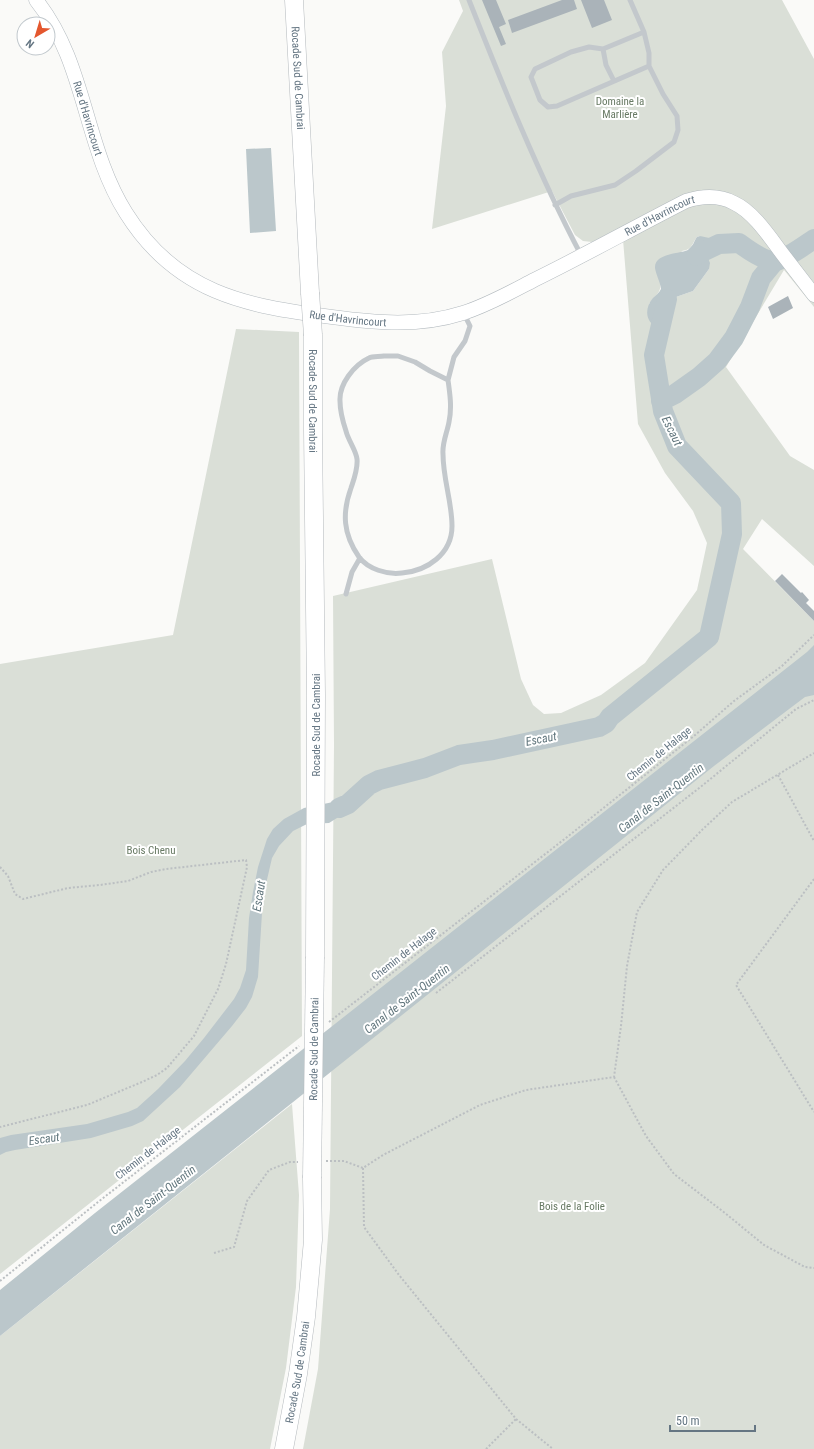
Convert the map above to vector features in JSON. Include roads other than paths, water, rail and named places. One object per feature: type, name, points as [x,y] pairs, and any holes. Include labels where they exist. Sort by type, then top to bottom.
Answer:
[{"type":"highway","name":"Rocade Sud de Cambrai","points":[[284,1449],[298,1374],[306,1317],[313,1240],[312,1178],[316,695],[312,430],[313,335],[294,0]]},
{"type":"street","name":"Rue d'Havrincourt","points":[[36,0],[51,21],[66,52],[101,157],[118,200],[130,220],[144,238],[176,268],[206,287],[232,298],[258,306],[373,322],[401,324],[435,320],[464,313],[498,298],[686,201],[702,198],[719,198],[734,202],[741,206],[770,238],[814,295]]},
{"type":"lane","points":[[469,0],[501,81],[555,205],[581,256]]},
{"type":"lane","points":[[555,205],[571,196],[614,185],[636,171],[674,142],[678,130],[677,116],[663,94],[649,66],[649,53],[644,32],[630,0]]},
{"type":"lane","points":[[644,32],[603,49],[589,47],[571,52],[535,69],[531,77],[540,100],[548,107],[557,106],[649,66]]},
{"type":"lane","points":[[603,49],[606,65],[614,81]]},
{"type":"lane","points":[[448,380],[415,362],[398,356],[370,358],[358,366],[345,381],[340,401],[346,432],[357,458],[357,470],[348,497],[344,519],[349,542],[360,558],[372,568],[390,573],[402,573],[422,569],[439,558],[449,542],[452,527],[442,465],[442,447],[449,421],[450,401],[448,380],[454,357],[465,341],[470,326],[464,313]]},
{"type":"lane","points":[[346,594],[352,572],[360,558]]},
{"type":"water","points":[[271,148],[276,231],[250,233],[246,149]]},
{"type":"water","points":[[700,236],[714,239],[719,242],[718,250],[708,258],[710,263],[709,269],[693,291],[676,297],[671,302],[668,314],[663,324],[659,327],[654,325],[651,323],[647,315],[647,311],[650,302],[661,289],[655,268],[656,263],[663,257],[690,249],[697,237]]},
{"type":"water","name":"Canal de Saint-Quentin","points":[[814,645],[814,695],[805,697],[714,766],[0,1336],[0,1290],[95,1213]]},
{"type":"water","points":[[357,785],[366,798],[329,823],[307,824],[293,831],[279,846],[272,858],[263,897],[258,977],[252,997],[246,1008],[232,1026],[180,1087],[143,1121],[132,1126],[91,1138],[15,1150],[0,1155],[0,1138],[11,1135],[87,1124],[128,1112],[137,1108],[158,1089],[185,1061],[204,1038],[234,999],[240,988],[246,970],[249,918],[258,867],[267,839],[273,829],[284,819],[304,808],[338,801],[346,796]]},
{"type":"waterway","name":"Escaut","points":[[696,256],[719,244],[739,243],[751,252],[772,261],[776,261],[790,255],[814,239]]},
{"type":"waterway","points":[[661,401],[675,394],[699,377],[717,361],[734,338],[750,307],[761,278],[775,261]]},
{"type":"waterway","name":"Escaut","points":[[339,808],[348,804],[369,785],[379,780],[425,768],[459,755],[493,750],[599,727],[606,723],[610,717],[709,637],[732,534],[731,503],[677,446],[663,411],[654,355],[667,299]]},
{"type":"park label","name":"Domaine la Marlière","points":[[620,107]]},
{"type":"park label","name":"Bois Chenu","points":[[151,850]]},
{"type":"park label","name":"Bois de la Folie","points":[[572,1206]]}]
